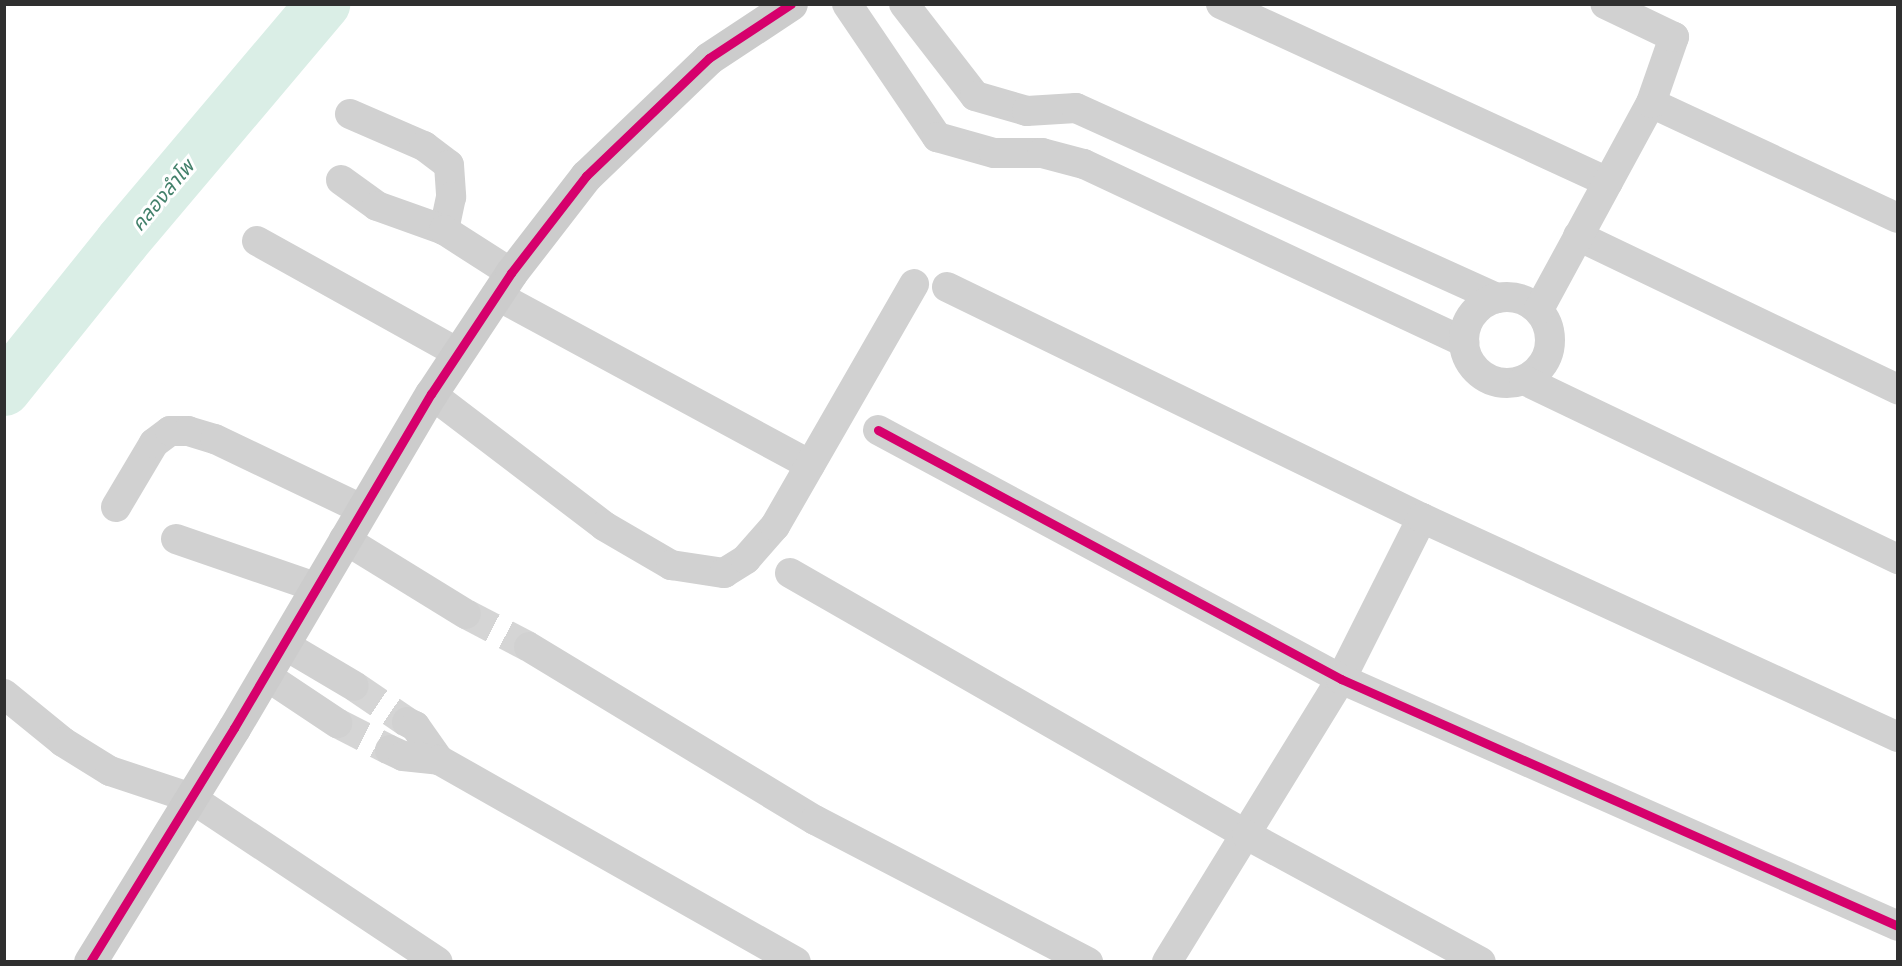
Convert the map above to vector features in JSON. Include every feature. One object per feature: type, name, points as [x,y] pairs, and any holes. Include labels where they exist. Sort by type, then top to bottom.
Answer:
[{"type":"street","points":[[90,962],[318,588],[344,539],[431,394],[503,284],[602,161],[709,58],[792,4]]},
{"type":"street","points":[[847,4],[937,137],[994,153],[1042,153],[1084,164],[1464,342]]},
{"type":"street","points":[[904,4],[975,96],[1027,111],[1076,108],[1497,298]]},
{"type":"street","points":[[1221,4],[1608,182]]},
{"type":"street","points":[[1539,309],[1651,103],[1674,37],[1605,4]]},
{"type":"street","points":[[1651,103],[1898,218]]},
{"type":"street","points":[[350,114],[423,146],[449,165],[451,197],[444,230]]},
{"type":"street","points":[[341,180],[377,206],[444,230],[503,284],[810,465]]},
{"type":"street","points":[[1578,236],[1898,389]]},
{"type":"street","points":[[257,241],[458,352]]},
{"type":"street","points":[[431,394],[604,526],[671,565],[724,573],[746,559],[775,526],[914,284]]},
{"type":"street","points":[[947,287],[1422,518],[1898,737]]},
{"type":"street","points":[[1512,296],[1539,309],[1547,322],[1550,350],[1545,363],[1524,380],[1510,383],[1484,376],[1466,355],[1464,342],[1472,314],[1497,298],[1512,296]]},
{"type":"street","points":[[1524,380],[1898,559]]},
{"type":"street","points":[[878,430],[1341,679],[1898,926]]},
{"type":"street","points":[[116,507],[154,443],[170,431],[188,431],[215,439],[362,509]]},
{"type":"street","points":[[1167,962],[1341,679],[1422,518]]},
{"type":"street","points":[[176,539],[318,588]]},
{"type":"street","points":[[344,539],[466,614]]},
{"type":"street","points":[[790,573],[1247,835],[1481,962]]},
{"type":"street","points":[[283,644],[354,687]]},
{"type":"street","points":[[529,647],[815,820],[1088,962]]},
{"type":"street","points":[[265,675],[338,723]]},
{"type":"street","points":[[4,694],[63,742],[111,771],[191,798],[438,962]]},
{"type":"street","points":[[407,722],[415,726],[439,760]]},
{"type":"street","points":[[390,750],[403,756],[439,760],[796,962]]},
{"type":"waterway","name":"คลองลำโพ","points":[[4,389],[122,242],[323,4]]},
{"type":"tunnel","points":[[466,614],[529,647]]},
{"type":"tunnel","points":[[354,686],[407,722]]},
{"type":"tunnel","points":[[337,723],[390,750]]},
{"type":"cycle path","points":[[90,962],[234,728],[431,394],[511,273],[586,176],[709,58],[791,4]]},
{"type":"cycle path","points":[[878,430],[1341,679],[1898,926]]}]
